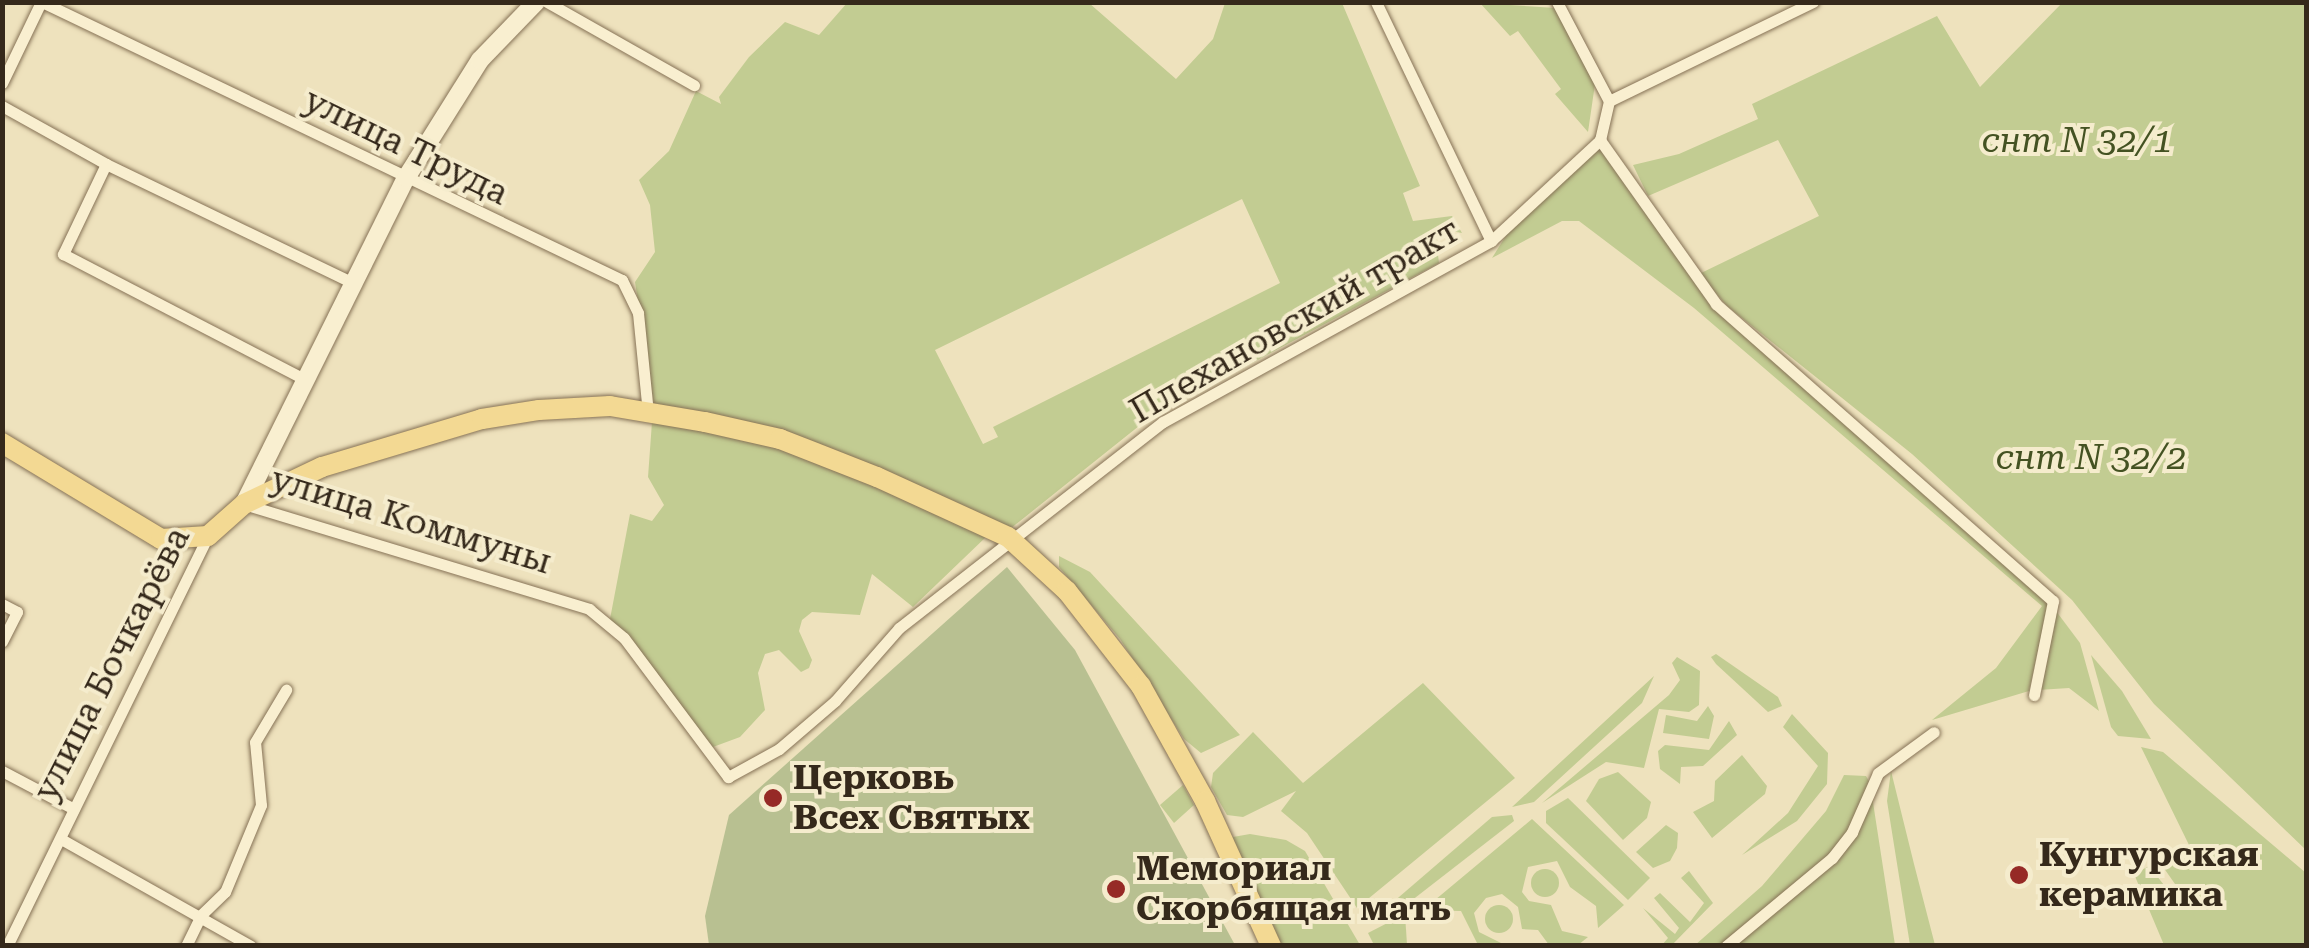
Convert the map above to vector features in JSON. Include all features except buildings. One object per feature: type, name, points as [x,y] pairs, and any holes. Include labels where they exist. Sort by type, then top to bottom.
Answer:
[{"type":"main road","name":"улица Коммуны","points":[[244,504],[322,468],[482,419],[610,406],[780,440],[1008,538],[1067,591],[1140,686],[1206,801],[1272,946]]},
{"type":"main road","points":[[2,442],[161,538],[208,536]]},
{"type":"main road","name":"улица Бочкарёва","points":[[208,536],[244,504]]},
{"type":"street","points":[[2,83],[42,2]]},
{"type":"street","name":"улица Труда","points":[[42,2],[622,280],[638,314],[648,414]]},
{"type":"street","name":"улица Бочкарёва","points":[[244,504],[302,378],[406,178],[480,60],[536,2]]},
{"type":"street","points":[[548,2],[694,86]]},
{"type":"street","points":[[1376,2],[1491,241]]},
{"type":"street","points":[[1558,2],[1609,100],[1600,140],[1716,304],[2053,601],[2034,695]]},
{"type":"street","points":[[1609,100],[1813,2]]},
{"type":"street","points":[[2,106],[106,164],[351,282]]},
{"type":"street","name":"Плехановский тракт","points":[[720,772],[728,776],[779,748],[835,701],[899,628],[1008,538],[1163,422],[1491,241],[1600,140]]},
{"type":"street","points":[[106,164],[63,254],[302,378]]},
{"type":"street","name":"улица Коммуны","points":[[244,504],[589,609],[624,638],[720,772]]},
{"type":"street","name":"улица Бочкарёва","points":[[7,946],[8,928],[61,839],[208,536]]},
{"type":"street","points":[[2,604],[17,612],[2,640]]},
{"type":"street","points":[[186,946],[201,914],[225,892],[261,805],[255,742],[286,690]]},
{"type":"street","points":[[1726,946],[1832,858],[1852,832],[1878,773],[1934,732]]},
{"type":"street","points":[[2,771],[74,809]]},
{"type":"street","points":[[61,839],[201,914],[251,946]]},
{"type":"green space","points":[[847,3],[1089,3],[1176,79],[1213,39],[1225,3],[1342,3],[1420,186],[1403,193],[1413,221],[1452,216],[1462,233],[1446,230],[1436,238],[1439,263],[1149,418],[1010,529],[654,405],[635,282],[655,252],[650,205],[639,180],[669,151],[696,91],[721,104],[719,97],[749,57],[785,22],[819,35]],"holes":[[[1242,199],[1280,283],[993,427],[998,437],[983,444],[935,350]]]},
{"type":"green space","points":[[1480,3],[1556,8],[1595,84],[1588,132],[1555,94],[1561,89],[1518,31],[1510,36]]},
{"type":"green space","points":[[2062,3],[2306,3],[2306,850],[2154,704],[2072,600],[1912,454],[1727,306],[1699,274],[1819,216],[1778,140],[1648,196],[1633,165],[1679,154],[1758,119],[1752,104],[1937,16],[1980,87]]},
{"type":"green space","points":[[1599,148],[1715,310],[2049,603],[2029,691],[1932,720],[1996,668],[2042,606],[1694,308],[1579,221],[1562,221],[1492,258],[1507,234]]},
{"type":"green space","points":[[652,422],[777,443],[987,536],[913,607],[872,574],[860,615],[812,612],[802,620],[799,631],[812,660],[809,668],[801,672],[779,650],[765,654],[758,673],[765,710],[740,737],[713,747],[610,619],[630,514],[652,521],[664,505],[648,477]]},
{"type":"green space","points":[[1059,556],[1090,572],[1240,735],[1201,753],[1184,739],[1120,639],[1059,567]]},
{"type":"green space","points":[[1007,567],[1075,650],[1235,945],[709,945],[705,916],[729,815]]},
{"type":"green space","points":[[2056,611],[2080,643],[2099,711],[2069,688],[2038,690]]},
{"type":"green space","points":[[1716,654],[1778,697],[1782,706],[1768,712],[1716,664],[1711,657]]},
{"type":"green space","points":[[2091,655],[2122,691],[2151,739],[2118,736],[2111,727]]},
{"type":"green space","points":[[1677,657],[1700,671],[1699,705],[1689,712],[1659,709],[1644,768],[1606,762],[1542,803],[1669,695],[1680,680],[1672,663]]},
{"type":"green space","points":[[1654,676],[1642,703],[1534,802],[1512,807]]},
{"type":"green space","points":[[1423,683],[1515,778],[1357,908],[1307,833],[1281,811],[1296,791],[1243,817],[1227,815],[1211,787],[1213,773],[1253,732],[1303,783]]},
{"type":"green space","points":[[1708,706],[1714,716],[1709,739],[1663,733],[1666,715],[1697,721]]},
{"type":"green space","points":[[1792,714],[1828,753],[1827,784],[1797,821],[1742,855],[1788,813],[1818,766],[1783,727]]},
{"type":"green space","points":[[1729,721],[1737,735],[1703,766],[1681,767],[1680,784],[1660,769],[1658,751],[1665,745],[1709,750]]},
{"type":"green space","points":[[2141,747],[2163,752],[2306,873],[2306,945],[2164,945],[2134,874],[2149,866],[2175,899],[2182,894],[2161,864],[2190,847]]},
{"type":"green space","points":[[1742,755],[1767,786],[1765,794],[1712,838],[1693,812],[1714,801],[1715,781]]},
{"type":"green space","points":[[1891,771],[1935,945],[1910,945],[1887,801]]},
{"type":"green space","points":[[1618,772],[1651,802],[1647,818],[1623,840],[1586,801],[1599,779]]},
{"type":"green space","points":[[1844,775],[1866,776],[1870,783],[1895,945],[1694,946],[1762,886],[1826,811]]},
{"type":"green space","points":[[1183,785],[1194,805],[1174,823],[1160,805]]},
{"type":"green space","points":[[1568,798],[1650,878],[1628,900],[1546,823],[1546,811]]},
{"type":"green space","points":[[1512,815],[1514,821],[1411,901],[1370,922],[1492,817]]},
{"type":"green space","points":[[1532,819],[1624,905],[1598,928],[1596,906],[1570,887],[1557,861],[1528,867],[1522,892],[1529,901],[1551,905],[1562,931],[1588,937],[1578,945],[1549,945],[1538,930],[1522,929],[1518,907],[1502,894],[1486,898],[1474,913],[1479,932],[1505,945],[1478,945],[1461,911],[1423,910]]},
{"type":"green space","points":[[1666,825],[1678,833],[1677,848],[1670,861],[1653,868],[1636,852]]},
{"type":"green space","points":[[1250,834],[1286,840],[1305,851],[1360,945],[1281,945],[1234,847],[1233,837]]},
{"type":"green space","points":[[1545,869],[1555,873],[1559,883],[1555,893],[1545,897],[1535,893],[1531,883],[1535,873]]},
{"type":"green space","points":[[1689,871],[1713,903],[1672,945],[1662,945],[1668,938],[1643,908],[1675,934],[1679,928],[1654,898],[1660,893],[1690,922],[1704,903],[1681,878]]},
{"type":"green space","points":[[1499,905],[1509,909],[1513,919],[1509,929],[1499,933],[1489,929],[1485,919],[1489,909]]},
{"type":"green space","points":[[1405,914],[1407,945],[1374,945],[1368,933]]},
{"type":"place","name":"Церковь Всех Святых","points":[[773,798]]},
{"type":"place","name":"Кунгурская керамика","points":[[2019,875]]},
{"type":"place","name":"Мемориал Скорбящая мать","points":[[1116,889]]},
{"type":"park label","name":"снт N 32/1","points":[[2077,141]]},
{"type":"park label","name":"снт N 32/2","points":[[2091,458]]}]
